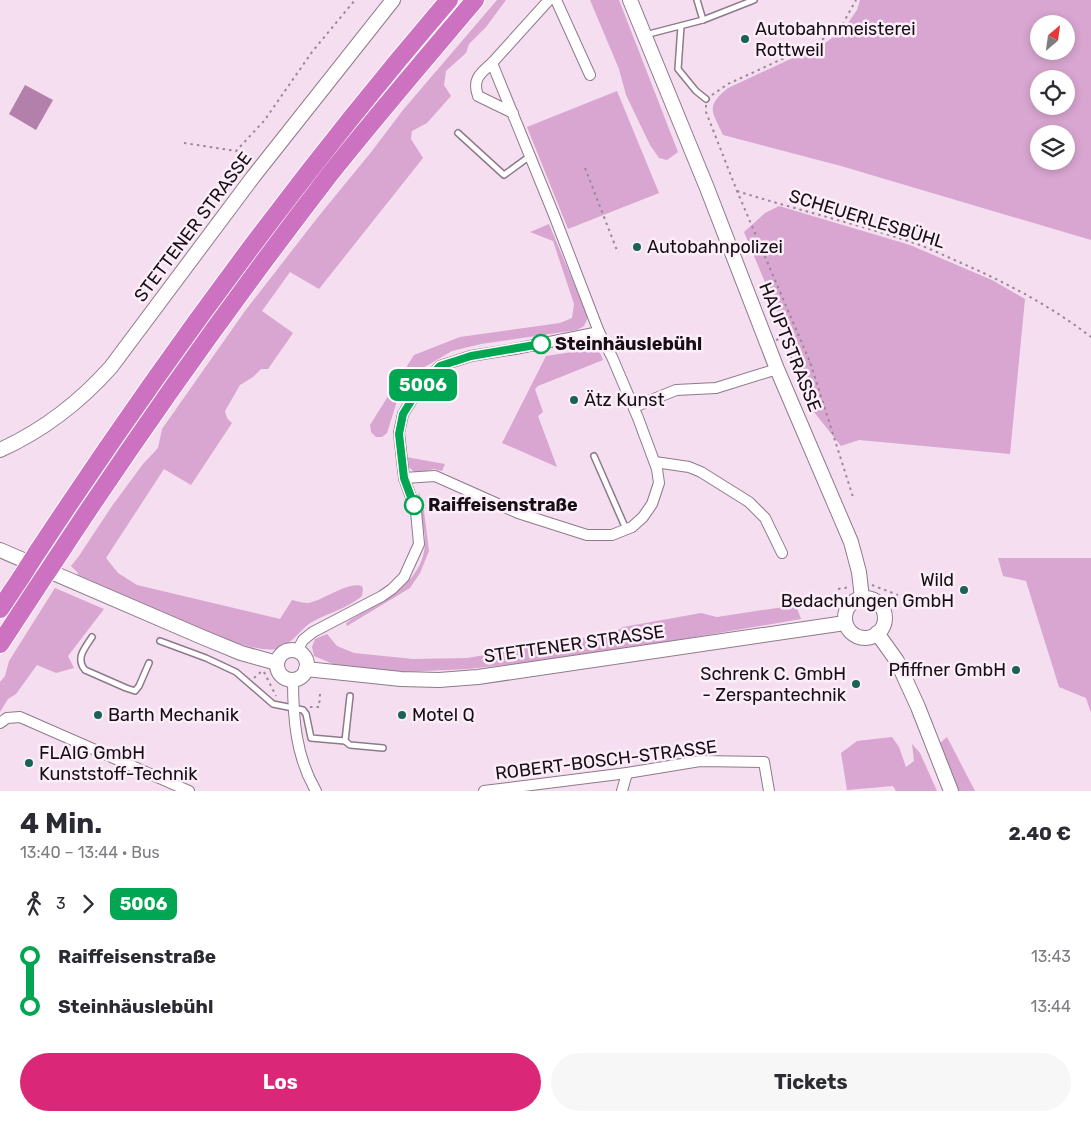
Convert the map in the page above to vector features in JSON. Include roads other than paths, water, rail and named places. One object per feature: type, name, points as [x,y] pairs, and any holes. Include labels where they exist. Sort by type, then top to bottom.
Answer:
[{"type":"highway","points":[[0,609],[137,404],[249,248],[328,147],[449,0]]},
{"type":"highway","points":[[0,644],[159,406],[235,300],[353,145],[475,0]]},
{"type":"street","name":"STETTENER STRASSE","points":[[0,450],[28,436],[68,409],[91,390],[111,367],[253,177],[393,0]]},
{"type":"street","points":[[513,113],[478,96],[475,88],[477,78],[549,0]]},
{"type":"street","points":[[556,0],[590,75]]},
{"type":"street","name":"HAUPTSTRASSE","points":[[630,0],[707,188],[777,369],[851,542],[859,572],[862,598]]},
{"type":"street","points":[[404,478],[435,476],[518,513],[586,535],[612,535],[626,530],[643,518],[652,504],[659,483],[655,462],[634,407],[599,332],[531,156],[492,62]]},
{"type":"street","points":[[297,651],[304,640],[313,632],[382,596],[404,577],[419,542],[416,509],[404,478],[399,434],[403,414],[418,390],[440,366],[471,356],[599,332]]},
{"type":"street","points":[[634,407],[676,390],[716,388],[777,369]]},
{"type":"street","points":[[655,462],[701,472],[750,502],[765,518],[782,553]]},
{"type":"street","points":[[0,550],[202,638],[241,653],[277,663]]},
{"type":"street","points":[[862,598],[872,599],[883,610],[883,625],[877,634],[871,637],[858,637],[852,634],[845,622],[845,611],[848,606],[856,599],[862,598]]},
{"type":"street","name":"STETTENER STRASSE","points":[[306,669],[420,680],[478,677],[845,622]]},
{"type":"street","points":[[877,634],[897,661],[918,707],[951,791]]},
{"type":"street","points":[[292,650],[297,651],[306,660],[306,669],[302,677],[293,680],[281,676],[277,663],[282,654],[292,650]]},
{"type":"street","points":[[293,680],[293,717],[303,761],[316,791]]},
{"type":"street","points":[[0,723],[7,718],[20,717],[155,778],[189,791]]},
{"type":"street","name":"ROBERT-BOSCH-STRASSE","points":[[484,791],[627,773],[700,761],[764,762],[769,791]]},
{"type":"street","points":[[622,791],[627,773]]},
{"type":"lane","points":[[696,0],[703,20]]},
{"type":"lane","points":[[645,36],[703,20],[754,0]]},
{"type":"lane","points":[[681,26],[678,69],[696,91],[706,99]]},
{"type":"lane","points":[[458,133],[504,175],[531,156]]},
{"type":"lane","points":[[594,456],[626,530]]},
{"type":"lane","points":[[92,637],[80,656],[80,664],[85,670],[135,691],[149,663]]},
{"type":"lane","points":[[160,641],[206,658],[236,672],[272,704],[303,710],[306,714],[311,738],[345,741],[350,745],[383,748]]},
{"type":"lane","points":[[345,741],[350,696]]},
{"type":"place","name":"Autobahnmeisterei Rottweil","points":[[745,39]]},
{"type":"place","name":"Autobahnpolizei","points":[[637,247]]},
{"type":"place","name":"Steinhäuslebühl","points":[[541,344]]},
{"type":"place","name":"Ätz Kunst","points":[[574,400]]},
{"type":"place","name":"Raiffeisenstraße","points":[[414,505]]},
{"type":"place","name":"Wild Bedachungen GmbH","points":[[964,590]]},
{"type":"place","name":"Pfiffner GmbH","points":[[1016,670]]},
{"type":"place","name":"Schrenk C. GmbH - Zerspantechnik","points":[[856,684]]},
{"type":"place","name":"Barth Mechanik","points":[[98,715]]},
{"type":"place","name":"Motel Q","points":[[402,715]]},
{"type":"place","name":"FLAIG GmbH Kunststoff-Technik","points":[[29,763]]}]
